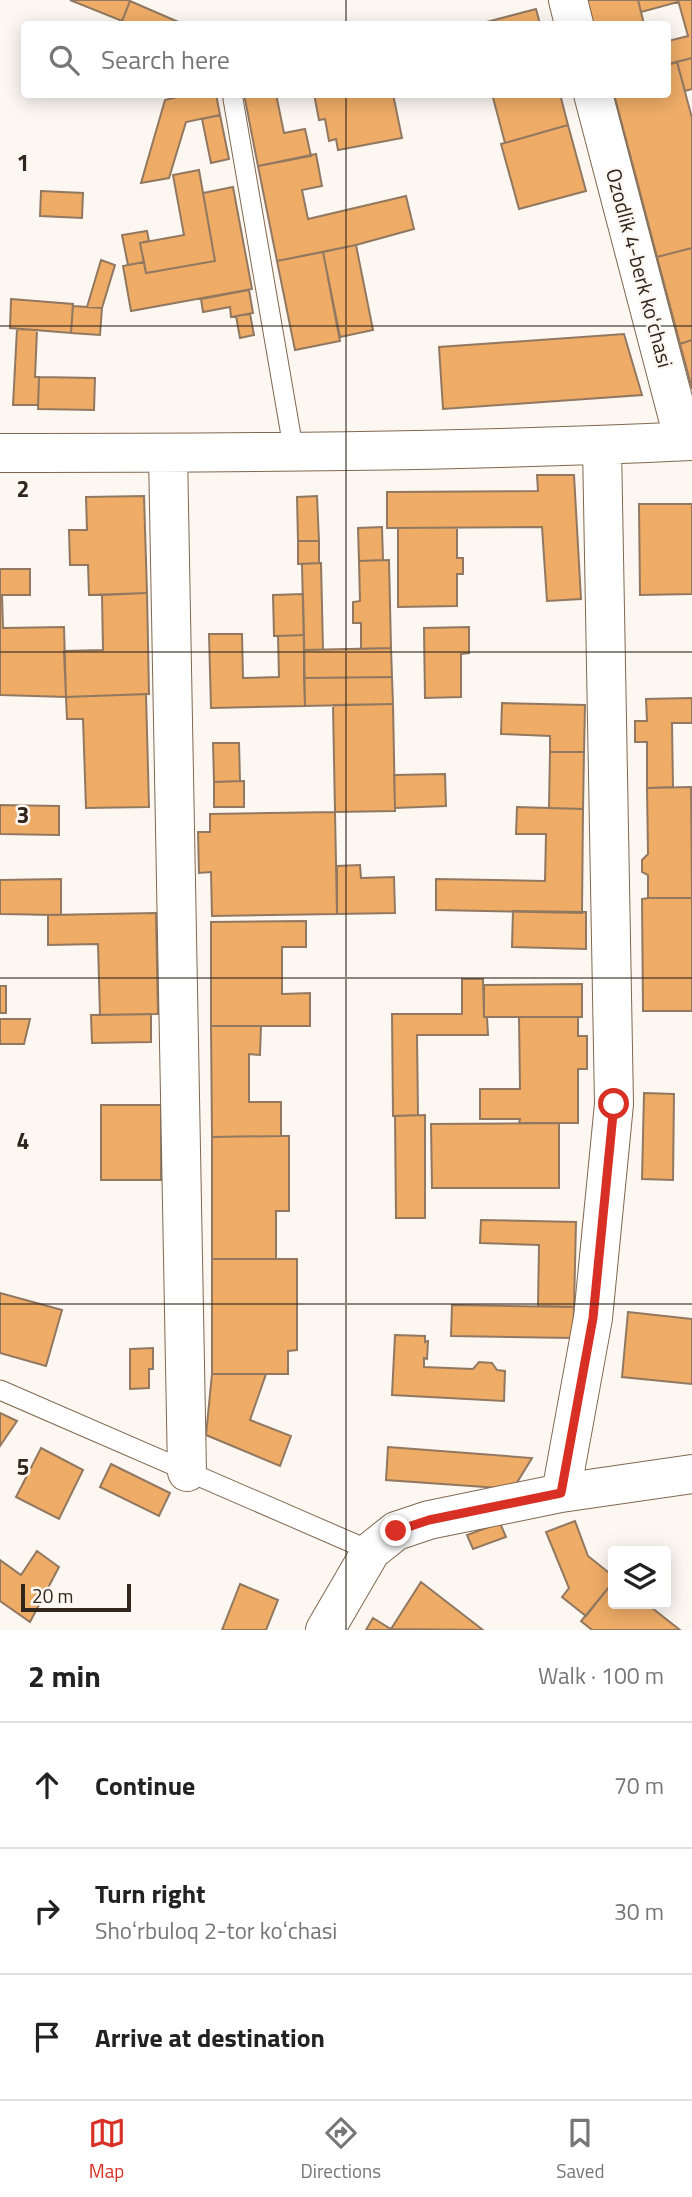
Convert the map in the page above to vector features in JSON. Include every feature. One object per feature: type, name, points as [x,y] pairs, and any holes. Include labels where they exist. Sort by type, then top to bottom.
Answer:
[{"type":"street","points":[[568,0],[573,21]]},
{"type":"street","name":"Ozodlik 4-berk koʻchasi","points":[[594,98],[688,441]]},
{"type":"street","points":[[0,453],[294,453],[602,446],[688,441]]},
{"type":"street","points":[[561,1493],[593,1318],[614,1104],[602,446]]},
{"type":"street","points":[[168,453],[187,1472]]},
{"type":"street","points":[[325,1630],[371,1551],[396,1531],[429,1520],[561,1493],[692,1474]]},
{"type":"lane","points":[[233,99],[294,453]]},
{"type":"lane","points":[[0,1391],[371,1551]]},
{"type":"building","points":[[70,0],[127,0],[130,1],[122,21]]},
{"type":"building","points":[[587,0],[638,0],[643,21],[592,21]]},
{"type":"building","points":[[638,0],[678,0],[678,2],[641,12]]},
{"type":"building","points":[[678,0],[692,0],[692,58],[671,63],[671,40],[688,36]]},
{"type":"building","points":[[130,1],[176,21],[122,21]]},
{"type":"building","points":[[536,9],[539,21],[490,21]]},
{"type":"building","points":[[692,58],[692,89],[685,91],[677,62]]},
{"type":"building","points":[[677,62],[692,118],[692,248],[657,257],[615,98],[671,98],[671,64]]},
{"type":"building","points":[[217,98],[220,115],[186,122],[169,178],[141,183],[165,100]]},
{"type":"building","points":[[245,98],[277,98],[284,133],[305,129],[311,156],[258,166]]},
{"type":"building","points":[[315,98],[394,98],[402,138],[338,150],[336,139],[329,141],[325,119],[319,120]]},
{"type":"building","points":[[493,98],[561,98],[568,125],[505,143]]},
{"type":"building","points":[[220,115],[229,159],[211,163],[202,119]]},
{"type":"building","points":[[568,125],[586,191],[519,209],[501,144]]},
{"type":"building","points":[[316,154],[322,186],[302,190],[308,219],[406,196],[414,229],[356,245],[277,261],[258,166]]},
{"type":"building","points":[[199,170],[215,261],[146,273],[140,243],[184,235],[173,175]]},
{"type":"building","points":[[233,187],[252,289],[131,311],[123,266],[144,262],[146,273],[215,261],[203,193]]},
{"type":"building","points":[[41,191],[83,193],[82,218],[40,216]]},
{"type":"building","points":[[147,231],[149,241],[140,243],[144,262],[128,265],[122,235]]},
{"type":"building","points":[[356,245],[373,330],[340,337],[323,252]]},
{"type":"building","points":[[692,248],[692,340],[680,344],[657,257]]},
{"type":"building","points":[[323,252],[340,341],[295,350],[277,261]]},
{"type":"building","points":[[101,260],[115,265],[102,308],[87,307]]},
{"type":"building","points":[[249,290],[253,313],[231,317],[230,307],[203,312],[201,299]]},
{"type":"building","points":[[11,299],[73,304],[71,333],[10,328]]},
{"type":"building","points":[[73,306],[102,308],[100,335],[71,333]]},
{"type":"building","points":[[250,314],[254,335],[240,338],[236,316]]},
{"type":"building","points":[[17,329],[37,330],[35,377],[39,377],[38,405],[13,405]]},
{"type":"building","points":[[624,334],[642,395],[443,409],[439,347]]},
{"type":"building","points":[[692,340],[692,389],[680,344]]},
{"type":"building","points":[[39,377],[95,378],[94,410],[38,409]]},
{"type":"building","points":[[537,475],[574,475],[581,599],[547,601],[542,527],[387,528],[387,492],[538,491]]},
{"type":"building","points":[[144,496],[147,593],[89,595],[88,565],[70,565],[69,530],[87,530],[86,497]]},
{"type":"building","points":[[317,496],[319,541],[298,541],[297,497]]},
{"type":"building","points":[[639,504],[692,504],[692,594],[640,595]]},
{"type":"building","points":[[382,527],[383,560],[359,561],[358,528]]},
{"type":"building","points":[[398,528],[457,528],[457,558],[463,558],[463,574],[457,574],[457,606],[398,607]]},
{"type":"building","points":[[298,541],[319,541],[319,563],[298,564]]},
{"type":"building","points":[[389,560],[391,648],[361,649],[361,623],[353,623],[353,602],[360,601],[359,561]]},
{"type":"building","points":[[321,563],[323,650],[304,650],[302,564]]},
{"type":"building","points":[[0,569],[30,569],[30,595],[0,595]]},
{"type":"building","points":[[147,593],[149,694],[66,697],[64,651],[103,650],[102,595]]},
{"type":"building","points":[[303,594],[304,635],[274,636],[273,595]]},
{"type":"building","points":[[0,595],[3,628],[64,627],[66,697],[0,695]]},
{"type":"building","points":[[469,627],[469,653],[461,654],[461,697],[425,698],[424,628]]},
{"type":"building","points":[[209,634],[242,634],[243,678],[279,677],[278,636],[304,635],[305,706],[211,708]]},
{"type":"building","points":[[391,648],[392,677],[304,678],[304,650]]},
{"type":"building","points":[[392,677],[393,704],[305,706],[304,678]]},
{"type":"building","points":[[146,694],[149,807],[86,808],[83,719],[67,719],[66,697]]},
{"type":"building","points":[[692,698],[692,723],[672,723],[673,787],[647,788],[647,742],[635,742],[635,721],[647,721],[646,699]]},
{"type":"building","points":[[502,703],[585,705],[584,752],[550,752],[550,736],[501,734]]},
{"type":"building","points":[[393,704],[395,811],[335,812],[333,705]]},
{"type":"building","points":[[213,743],[239,743],[240,781],[214,782]]},
{"type":"building","points":[[550,752],[584,752],[583,809],[549,808]]},
{"type":"building","points":[[445,774],[446,806],[395,808],[394,775]]},
{"type":"building","points":[[244,781],[244,807],[214,807],[214,782]]},
{"type":"building","points":[[691,787],[692,898],[648,898],[648,875],[642,872],[642,860],[648,854],[647,788]]},
{"type":"building","points":[[0,805],[59,806],[59,835],[0,834]]},
{"type":"building","points":[[517,807],[583,809],[582,913],[436,910],[436,879],[545,881],[546,834],[516,834]]},
{"type":"building","points":[[335,812],[337,914],[212,916],[211,872],[199,873],[198,832],[210,832],[210,814]]},
{"type":"building","points":[[360,865],[361,878],[394,877],[395,913],[337,914],[337,866]]},
{"type":"building","points":[[61,879],[61,915],[0,914],[0,880]]},
{"type":"building","points":[[692,898],[692,1011],[643,1011],[642,899]]},
{"type":"building","points":[[513,911],[586,912],[586,949],[512,947]]},
{"type":"building","points":[[156,913],[158,1014],[100,1015],[98,944],[48,945],[48,915]]},
{"type":"building","points":[[306,921],[306,947],[282,947],[282,994],[310,993],[310,1026],[211,1026],[211,922]]},
{"type":"building","points":[[462,979],[483,979],[484,1017],[487,1017],[488,1035],[417,1035],[418,1115],[393,1116],[392,1014],[462,1014]]},
{"type":"building","points":[[582,984],[582,1017],[484,1017],[484,985]]},
{"type":"building","points":[[0,986],[6,986],[6,1013],[0,1013]]},
{"type":"building","points":[[151,1014],[151,1042],[92,1043],[91,1015]]},
{"type":"building","points":[[519,1017],[578,1017],[578,1036],[587,1036],[587,1069],[578,1069],[578,1123],[519,1123],[520,1119],[480,1119],[480,1089],[520,1089]]},
{"type":"building","points":[[0,1019],[30,1019],[24,1044],[0,1044]]},
{"type":"building","points":[[211,1026],[261,1026],[260,1055],[249,1054],[249,1102],[281,1102],[281,1136],[212,1137]]},
{"type":"building","points":[[644,1093],[674,1094],[673,1180],[642,1179]]},
{"type":"building","points":[[101,1105],[161,1105],[161,1180],[101,1180]]},
{"type":"building","points":[[425,1115],[425,1218],[396,1218],[395,1116]]},
{"type":"building","points":[[559,1123],[559,1188],[432,1188],[431,1124]]},
{"type":"building","points":[[289,1136],[289,1211],[276,1211],[276,1259],[212,1259],[212,1137]]},
{"type":"building","points":[[481,1220],[576,1222],[574,1307],[538,1306],[539,1245],[480,1243]]},
{"type":"building","points":[[212,1259],[297,1259],[297,1350],[288,1351],[288,1374],[212,1374]]},
{"type":"building","points":[[0,1293],[62,1310],[46,1366],[0,1353]]},
{"type":"building","points":[[452,1305],[574,1307],[573,1338],[451,1336]]},
{"type":"building","points":[[628,1312],[692,1319],[692,1384],[622,1377]]},
{"type":"building","points":[[395,1335],[425,1336],[425,1342],[428,1341],[424,1367],[473,1369],[479,1362],[492,1363],[497,1370],[505,1371],[504,1401],[392,1395]]},
{"type":"building","points":[[153,1348],[149,1388],[130,1389],[130,1349]]},
{"type":"building","points":[[212,1374],[266,1374],[250,1420],[291,1436],[280,1466],[206,1435]]},
{"type":"building","points":[[0,1413],[17,1421],[0,1446]]},
{"type":"building","points":[[388,1447],[532,1458],[513,1489],[386,1480]]},
{"type":"building","points":[[41,1448],[83,1470],[59,1519],[16,1497]]},
{"type":"building","points":[[111,1464],[170,1493],[159,1516],[100,1487]]},
{"type":"building","points":[[575,1521],[588,1556],[608,1572],[608,1588],[586,1616],[562,1597],[569,1588],[546,1532]]},
{"type":"building","points":[[500,1523],[506,1537],[473,1549],[467,1535]]},
{"type":"building","points":[[37,1551],[59,1567],[30,1622],[0,1601],[0,1560],[21,1575]]},
{"type":"building","points":[[421,1582],[483,1630],[391,1629]]},
{"type":"building","points":[[240,1584],[278,1600],[266,1630],[222,1630]]},
{"type":"building","points":[[608,1588],[608,1609],[653,1609],[680,1630],[592,1630],[581,1621]]},
{"type":"building","points":[[373,1618],[391,1629],[393,1630],[366,1630]]},
{"type":"route","points":[[396,1531],[429,1520],[561,1493],[593,1318],[614,1104]]}]
